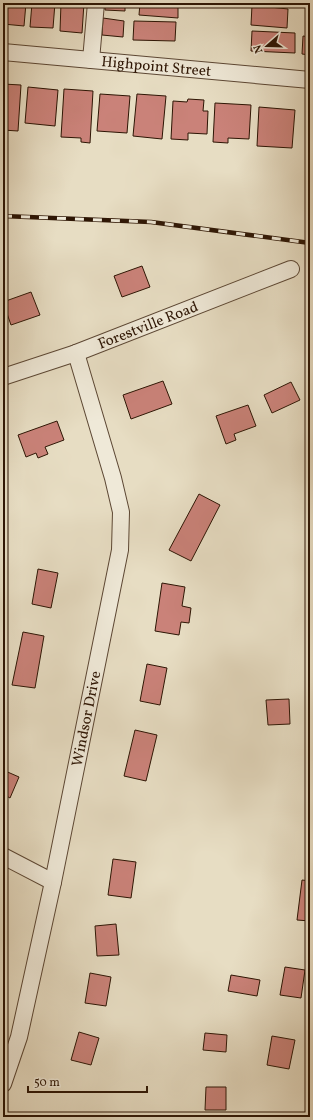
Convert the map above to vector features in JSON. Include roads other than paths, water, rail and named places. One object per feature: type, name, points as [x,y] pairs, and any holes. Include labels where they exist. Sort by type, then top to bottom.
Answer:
[{"type":"street","points":[[91,60],[96,3]]},
{"type":"street","name":"Highpoint Street","points":[[3,52],[310,80]]},
{"type":"street","name":"Forestville Road","points":[[3,377],[76,353],[291,269]]},
{"type":"street","name":"Windsor Drive","points":[[3,1084],[19,1037],[53,882],[120,550],[121,512],[113,478],[76,353]]},
{"type":"street","points":[[3,856],[53,882]]},
{"type":"railway","points":[[3,216],[151,222],[310,243]]}]
